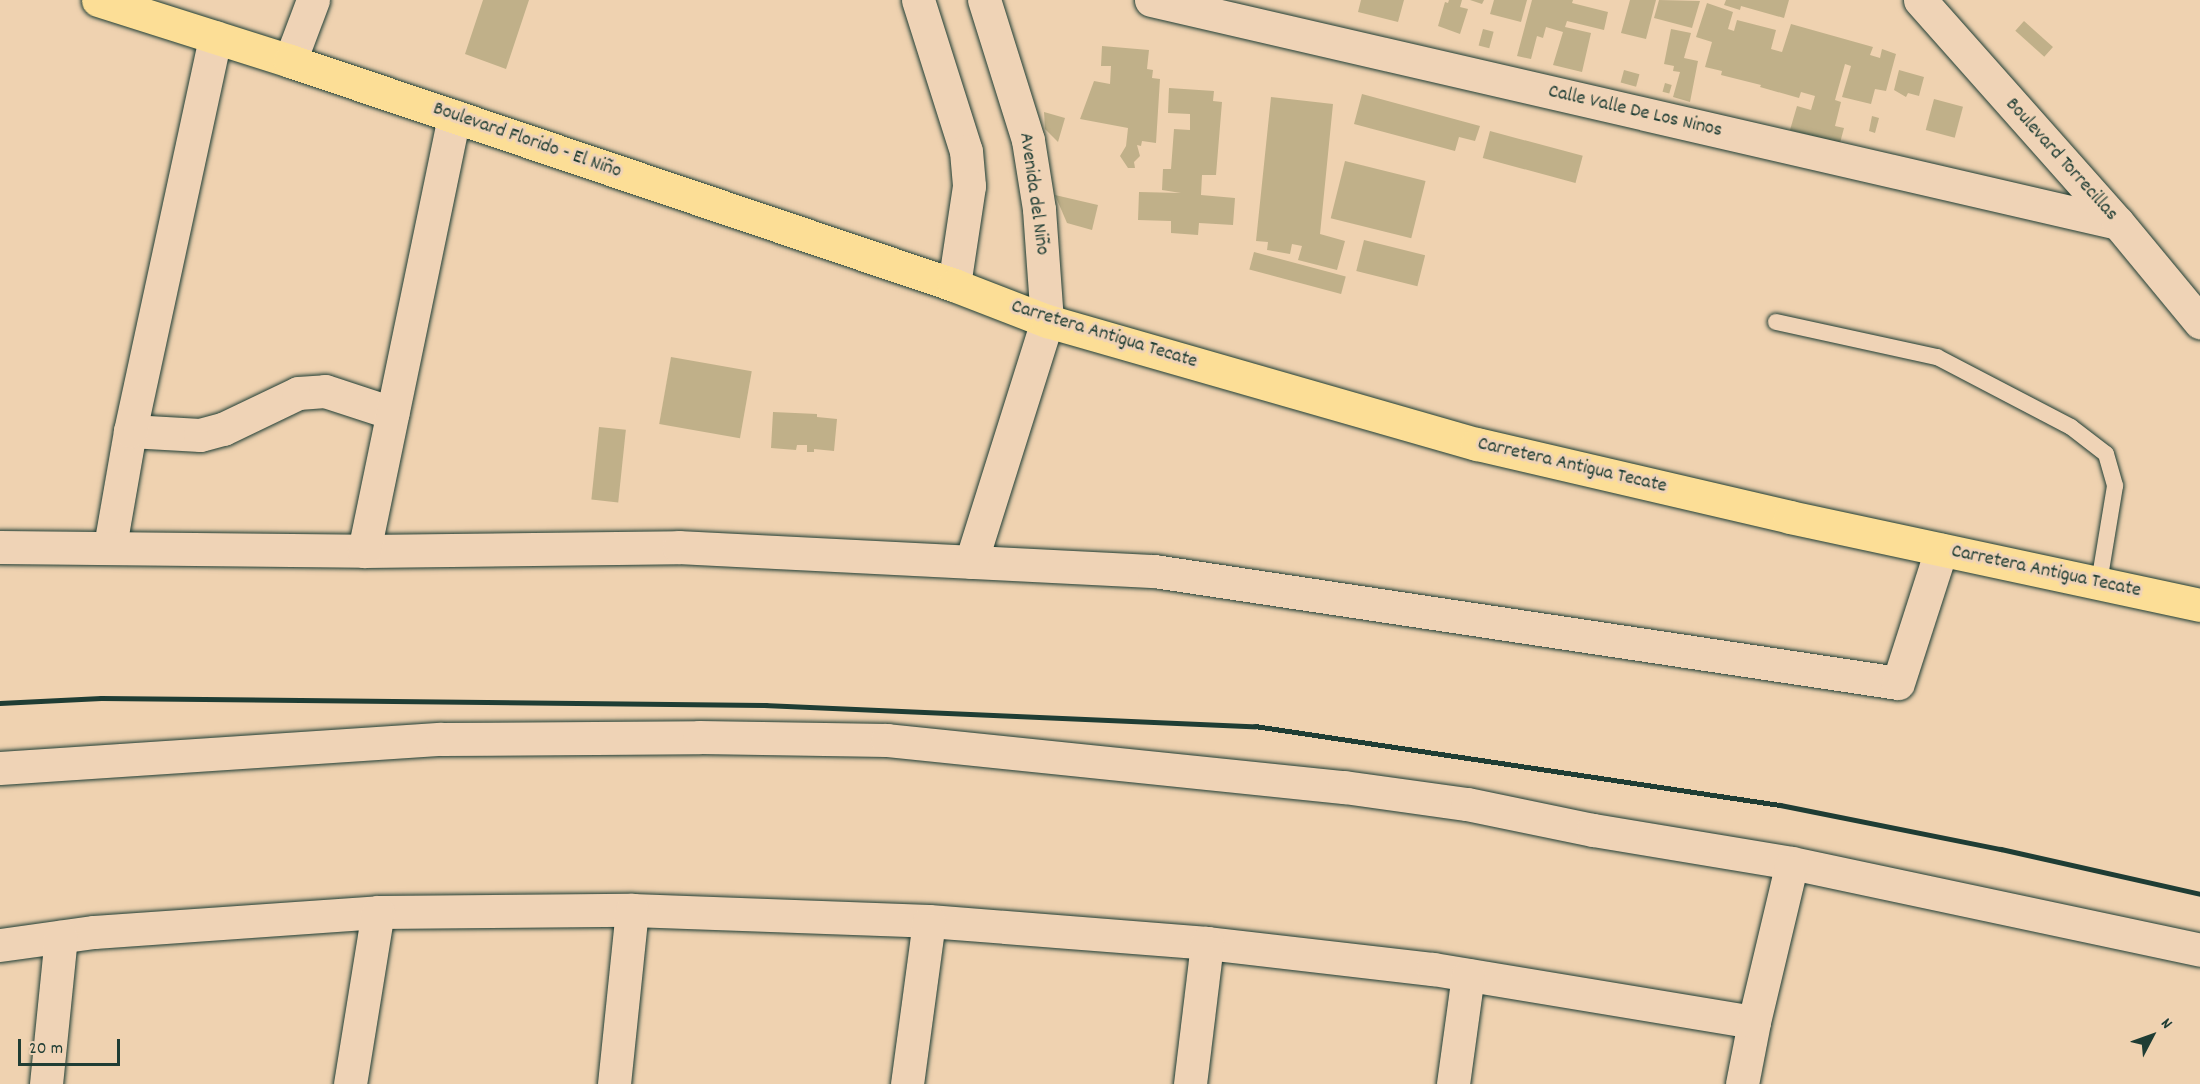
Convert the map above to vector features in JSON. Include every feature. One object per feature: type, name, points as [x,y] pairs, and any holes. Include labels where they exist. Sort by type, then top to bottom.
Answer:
[{"type":"main road","name":"Boulevard Florido - El Niño","points":[[98,0],[290,61],[954,285]]},
{"type":"main road","name":"Carretera Antigua Tecate","points":[[954,285],[1047,321],[1477,444],[1941,550],[2200,605]]},
{"type":"street","points":[[290,61],[313,0]]},
{"type":"street","points":[[918,0],[966,150],[969,186],[954,285]]},
{"type":"street","name":"Avenida del Niño","points":[[984,0],[1028,140],[1039,210],[1047,321]]},
{"type":"street","name":"Calle Valle De Los Ninos","points":[[1151,0],[2118,223]]},
{"type":"street","name":"Boulevard Torrecillas","points":[[1920,0],[2118,223],[2200,322]]},
{"type":"street","points":[[110,546],[130,431],[215,37]]},
{"type":"street","points":[[364,551],[454,116]]},
{"type":"street","points":[[971,562],[1047,321]]},
{"type":"street","points":[[130,431],[200,435],[223,429],[298,393],[325,391],[392,413]]},
{"type":"street","points":[[0,547],[110,546],[364,551],[679,547],[1154,571],[1898,683],[1941,550]]},
{"type":"street","points":[[0,768],[441,739],[699,737],[887,740],[1366,790],[1467,804],[1593,830],[1792,863],[2200,950]]},
{"type":"street","points":[[1742,1084],[1754,1022],[1792,863]]},
{"type":"street","points":[[0,945],[94,932],[378,912],[632,910],[929,921],[1207,943],[1468,975],[1754,1022]]},
{"type":"street","points":[[614,1084],[632,910]]},
{"type":"street","points":[[351,1084],[378,912]]},
{"type":"street","points":[[907,1084],[929,921]]},
{"type":"street","points":[[46,1084],[61,938]]},
{"type":"street","points":[[1190,1084],[1207,943]]},
{"type":"street","points":[[1453,1084],[1468,975]]},
{"type":"lane","points":[[1776,322],[1937,357],[2071,427],[2106,454],[2115,486],[2099,583]]},
{"type":"building","points":[[483,0],[529,0],[506,69],[465,54]]},
{"type":"building","points":[[1361,0],[1404,0],[1398,22],[1358,12]]},
{"type":"building","points":[[1449,0],[1462,0],[1460,7],[1468,9],[1460,34],[1438,26],[1445,2],[1448,3]]},
{"type":"building","points":[[1470,0],[1484,0],[1482,4]]},
{"type":"building","points":[[1494,0],[1527,0],[1521,22],[1490,14]]},
{"type":"building","points":[[1532,0],[1573,0],[1572,3],[1608,12],[1604,30],[1567,21],[1565,27],[1591,33],[1582,72],[1553,65],[1563,32],[1546,27],[1543,38],[1537,36],[1531,59],[1517,56]]},
{"type":"building","points":[[1630,0],[1656,0],[1646,39],[1621,33]]},
{"type":"building","points":[[1659,0],[1700,1],[1692,28],[1654,18]]},
{"type":"building","points":[[1726,0],[1789,0],[1784,18],[1741,6],[1740,10],[1724,5]]},
{"type":"building","points":[[1707,3],[1733,12],[1728,29],[1734,31],[1737,20],[1776,30],[1771,49],[1782,52],[1791,24],[1873,47],[1870,55],[1880,58],[1882,49],[1896,54],[1886,91],[1875,89],[1871,104],[1842,97],[1851,66],[1845,64],[1835,100],[1841,102],[1835,126],[1844,128],[1840,143],[1790,130],[1797,106],[1811,110],[1815,96],[1801,92],[1799,98],[1721,75],[1722,71],[1705,67],[1712,42],[1696,37]]},
{"type":"building","points":[[2024,21],[2053,47],[2044,57],[2015,31]]},
{"type":"building","points":[[1483,29],[1494,32],[1489,48],[1479,45]]},
{"type":"building","points":[[1671,29],[1691,33],[1684,58],[1698,61],[1690,102],[1673,97],[1680,72],[1673,71],[1674,66],[1664,64]]},
{"type":"building","points":[[1102,46],[1149,50],[1147,69],[1153,70],[1152,78],[1160,79],[1156,143],[1142,141],[1141,146],[1137,145],[1140,156],[1134,162],[1135,168],[1128,168],[1120,156],[1126,146],[1128,128],[1080,119],[1094,81],[1110,84],[1111,66],[1101,66]]},
{"type":"building","points":[[1624,70],[1639,74],[1636,87],[1621,83]]},
{"type":"building","points":[[1899,70],[1924,77],[1919,96],[1908,93],[1906,97],[1894,90]]},
{"type":"building","points":[[1665,83],[1672,85],[1669,94],[1663,92]]},
{"type":"building","points":[[1169,88],[1214,91],[1213,101],[1222,102],[1216,175],[1202,175],[1201,195],[1235,198],[1233,225],[1199,223],[1198,235],[1171,233],[1171,221],[1138,220],[1139,192],[1181,193],[1162,190],[1163,169],[1171,169],[1174,129],[1190,130],[1190,114],[1168,113]]},
{"type":"building","points":[[1362,94],[1480,126],[1475,141],[1459,137],[1455,151],[1354,124]]},
{"type":"building","points":[[1271,97],[1333,104],[1320,234],[1345,241],[1337,270],[1298,260],[1302,246],[1292,244],[1290,254],[1267,250],[1268,242],[1256,241]]},
{"type":"building","points":[[1934,99],[1963,107],[1955,138],[1926,130]]},
{"type":"building","points":[[1044,112],[1065,118],[1058,142],[1045,129]]},
{"type":"building","points":[[1872,116],[1879,118],[1875,133],[1869,131]]},
{"type":"building","points":[[1490,131],[1583,156],[1575,183],[1483,158]]},
{"type":"building","points":[[1345,161],[1426,181],[1411,238],[1331,218]]},
{"type":"building","points":[[1055,195],[1098,205],[1092,230],[1067,223]]},
{"type":"building","points":[[1364,240],[1425,255],[1417,286],[1356,271]]},
{"type":"building","points":[[1254,252],[1346,277],[1341,294],[1249,269]]},
{"type":"building","points":[[671,357],[752,371],[740,438],[659,424]]},
{"type":"building","points":[[773,412],[817,414],[817,417],[837,419],[834,451],[814,449],[814,452],[807,452],[807,445],[797,445],[796,450],[771,448]]},
{"type":"building","points":[[599,427],[626,430],[618,502],[591,500]]},
{"type":"railway","points":[[0,703],[101,698],[766,705],[1255,726],[1780,805],[2001,849],[2200,894]]}]
